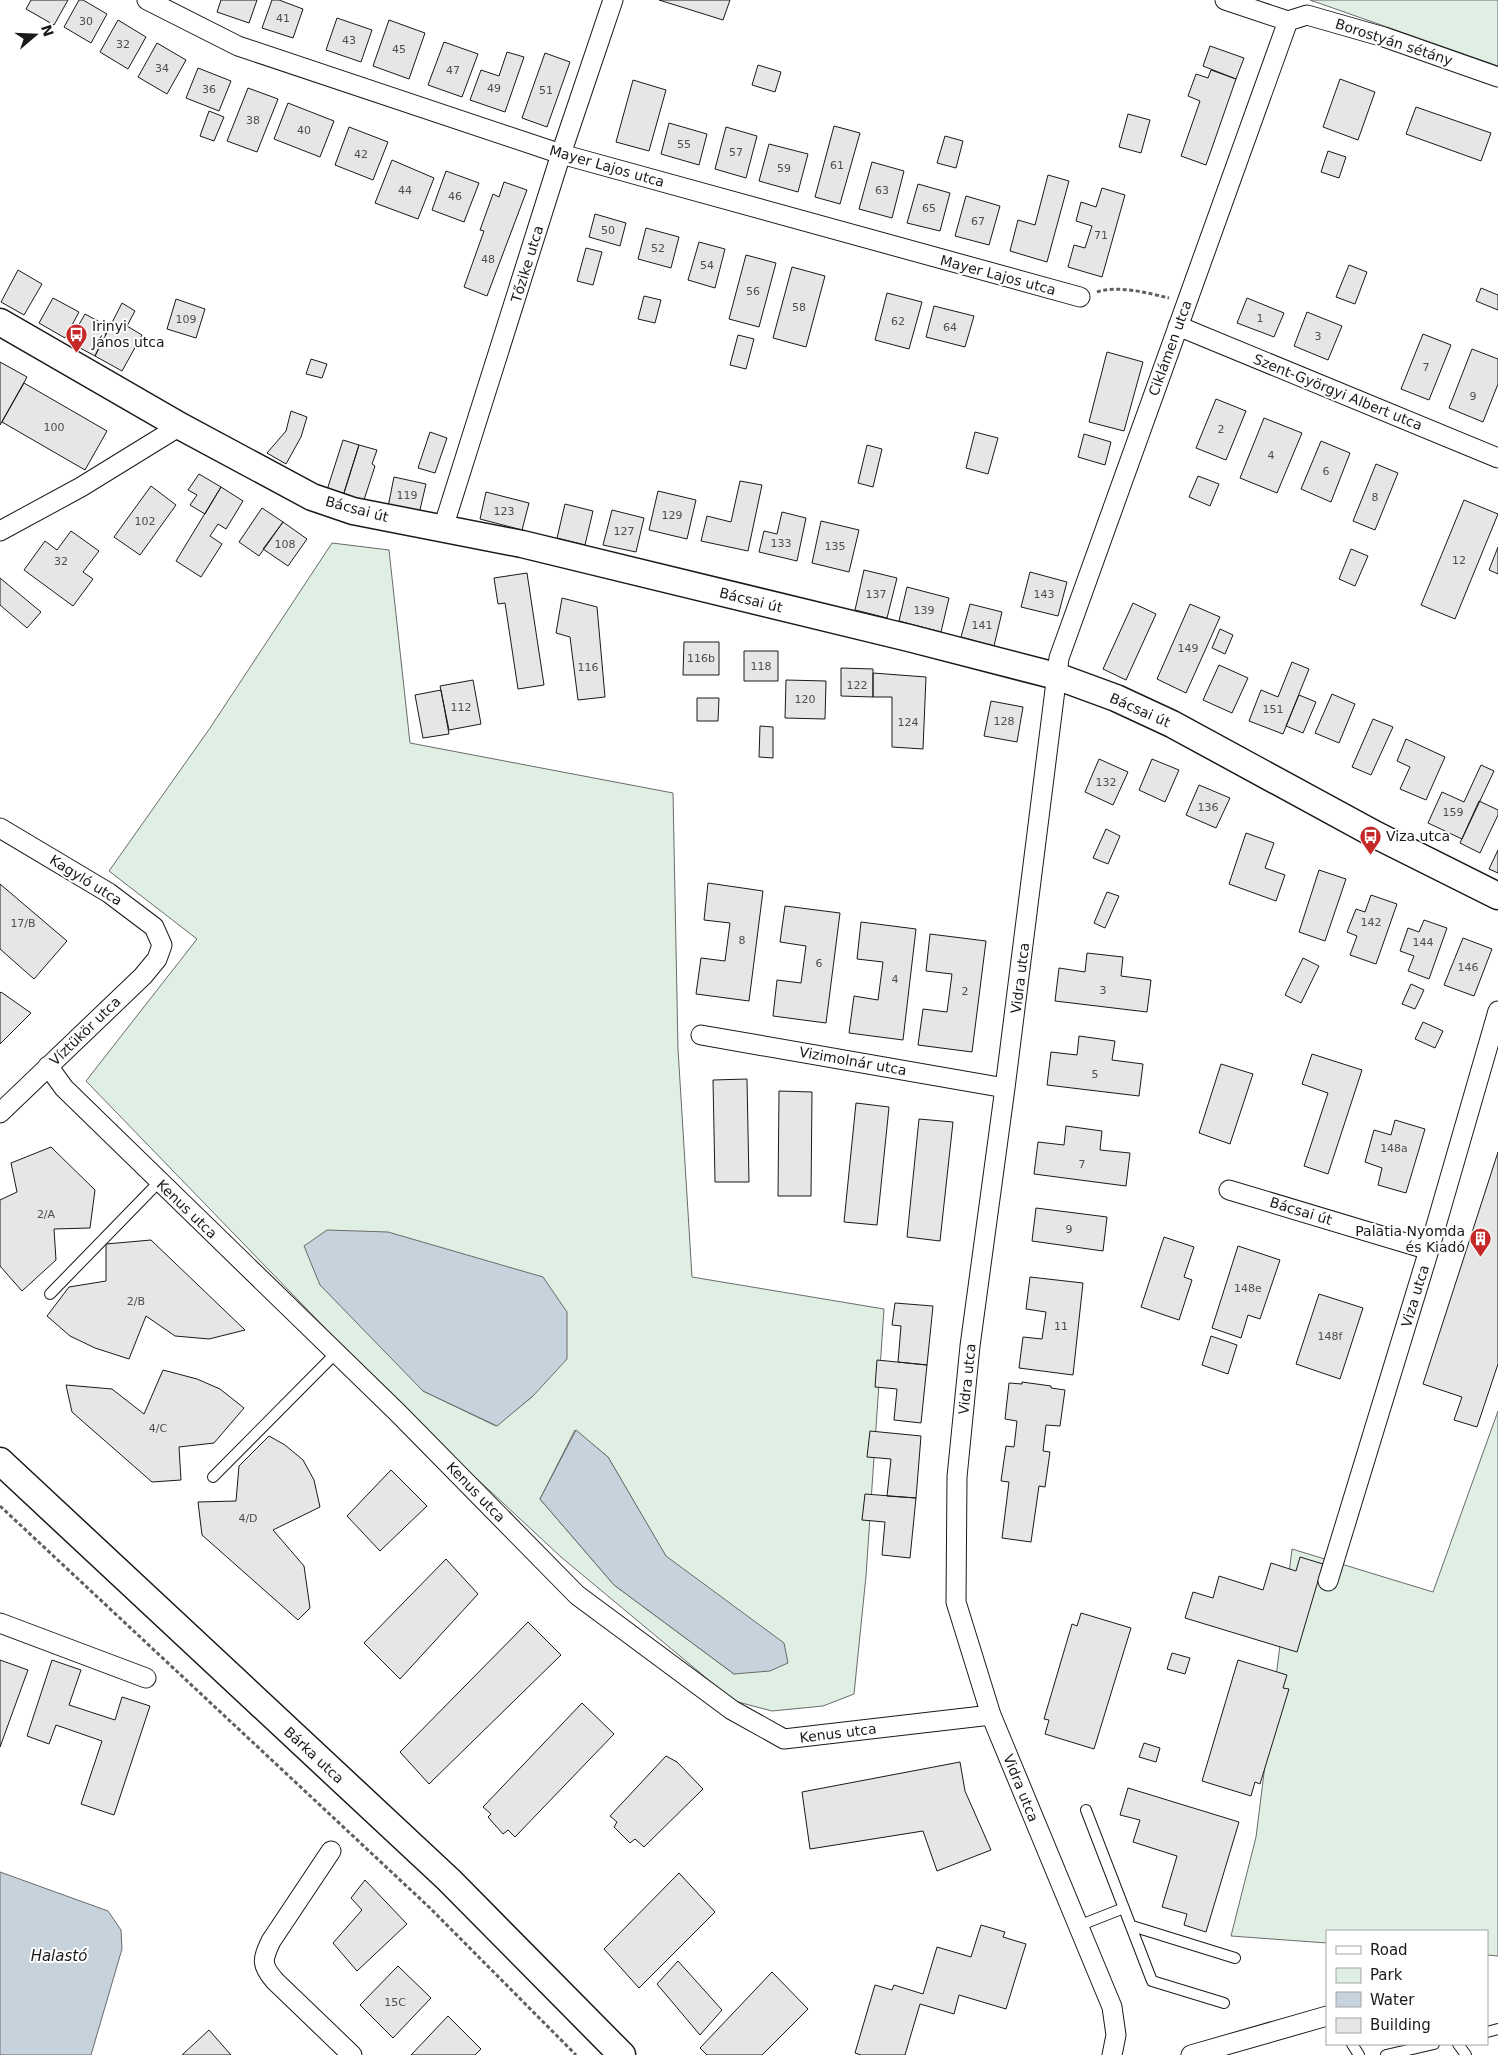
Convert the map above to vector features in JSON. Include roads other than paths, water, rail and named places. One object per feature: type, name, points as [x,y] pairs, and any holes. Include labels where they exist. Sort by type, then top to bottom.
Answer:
[{"type":"main road","name":"Bácsai út","points":[[0,322],[180,426],[312,496],[353,511],[522,544],[599,562],[1056,676],[1116,698],[1172,724],[1376,835],[1498,896]]},
{"type":"main road","name":"Bárka utca","points":[[0,1461],[449,1880],[622,2055]]},
{"type":"street","name":"Mayer Lajos utca","points":[[147,0],[238,46],[561,154],[1080,297]]},
{"type":"street","name":"Tőzike utca","points":[[443,528],[561,154],[614,0]]},
{"type":"street","points":[[1225,0],[1288,21]]},
{"type":"street","name":"Borostyán sétány","points":[[1288,21],[1307,15],[1384,37],[1498,77]]},
{"type":"street","name":"Ciklámen utca","points":[[1056,676],[1059,658],[1288,21]]},
{"type":"street","name":"Szent-Györgyi Albert utca","points":[[1178,326],[1498,458]]},
{"type":"street","points":[[0,531],[81,487],[180,426]]},
{"type":"street","name":"Vidra utca","points":[[1056,676],[1054,706],[1006,1088],[970,1346],[957,1477],[956,1602],[991,1715],[1112,2007],[1116,2035],[1115,2054]]},
{"type":"street","name":"Kagyló utca","points":[[0,828],[116,898],[154,927],[162,944]]},
{"type":"street","name":"Víztükör utca","points":[[0,1113],[143,976],[157,959],[162,944]]},
{"type":"street","name":"Viza utca","points":[[1328,1581],[1429,1250],[1498,1011]]},
{"type":"street","name":"Vizimolnár utca","points":[[701,1035],[1006,1088]]},
{"type":"street","name":"Kenus utca","points":[[48,1066],[64,1088],[158,1182],[398,1412],[577,1595],[732,1710],[784,1739],[991,1715]]},
{"type":"street","name":"Bácsai út","points":[[1229,1190],[1429,1250]]},
{"type":"street","points":[[0,1623],[146,1678]]},
{"type":"street","points":[[331,1851],[271,1941],[263,1957],[266,1970],[275,1981],[352,2055]]},
{"type":"street","points":[[1191,2055],[1326,2016]]},
{"type":"lane","points":[[50,1294],[158,1182]]},
{"type":"lane","points":[[213,1477],[336,1353]]},
{"type":"lane","points":[[1086,1810],[1152,1980],[1224,2003]]},
{"type":"lane","points":[[1078,1926],[1124,1908]]},
{"type":"lane","points":[[1132,1926],[1235,1958]]},
{"type":"lane","points":[[1386,2055],[1404,2053],[1431,2045]]},
{"type":"water","points":[[327,1230],[388,1232],[543,1277],[567,1312],[567,1359],[533,1396],[497,1426],[423,1391],[320,1285],[304,1246]]},
{"type":"water","points":[[576,1430],[608,1457],[666,1556],[784,1643],[788,1663],[770,1671],[734,1674],[614,1585],[540,1499]]},
{"type":"water","name":"Halastó","points":[[0,1872],[108,1911],[121,1930],[122,1949],[91,2055],[0,2055]]},
{"type":"place","name":"Irinyi János utca","points":[[76,353]]},
{"type":"place","name":"Viza utca","points":[[1370,855]]},
{"type":"place","name":"Palatia Nyomda és Kiadó","points":[[1481,1258]]}]
